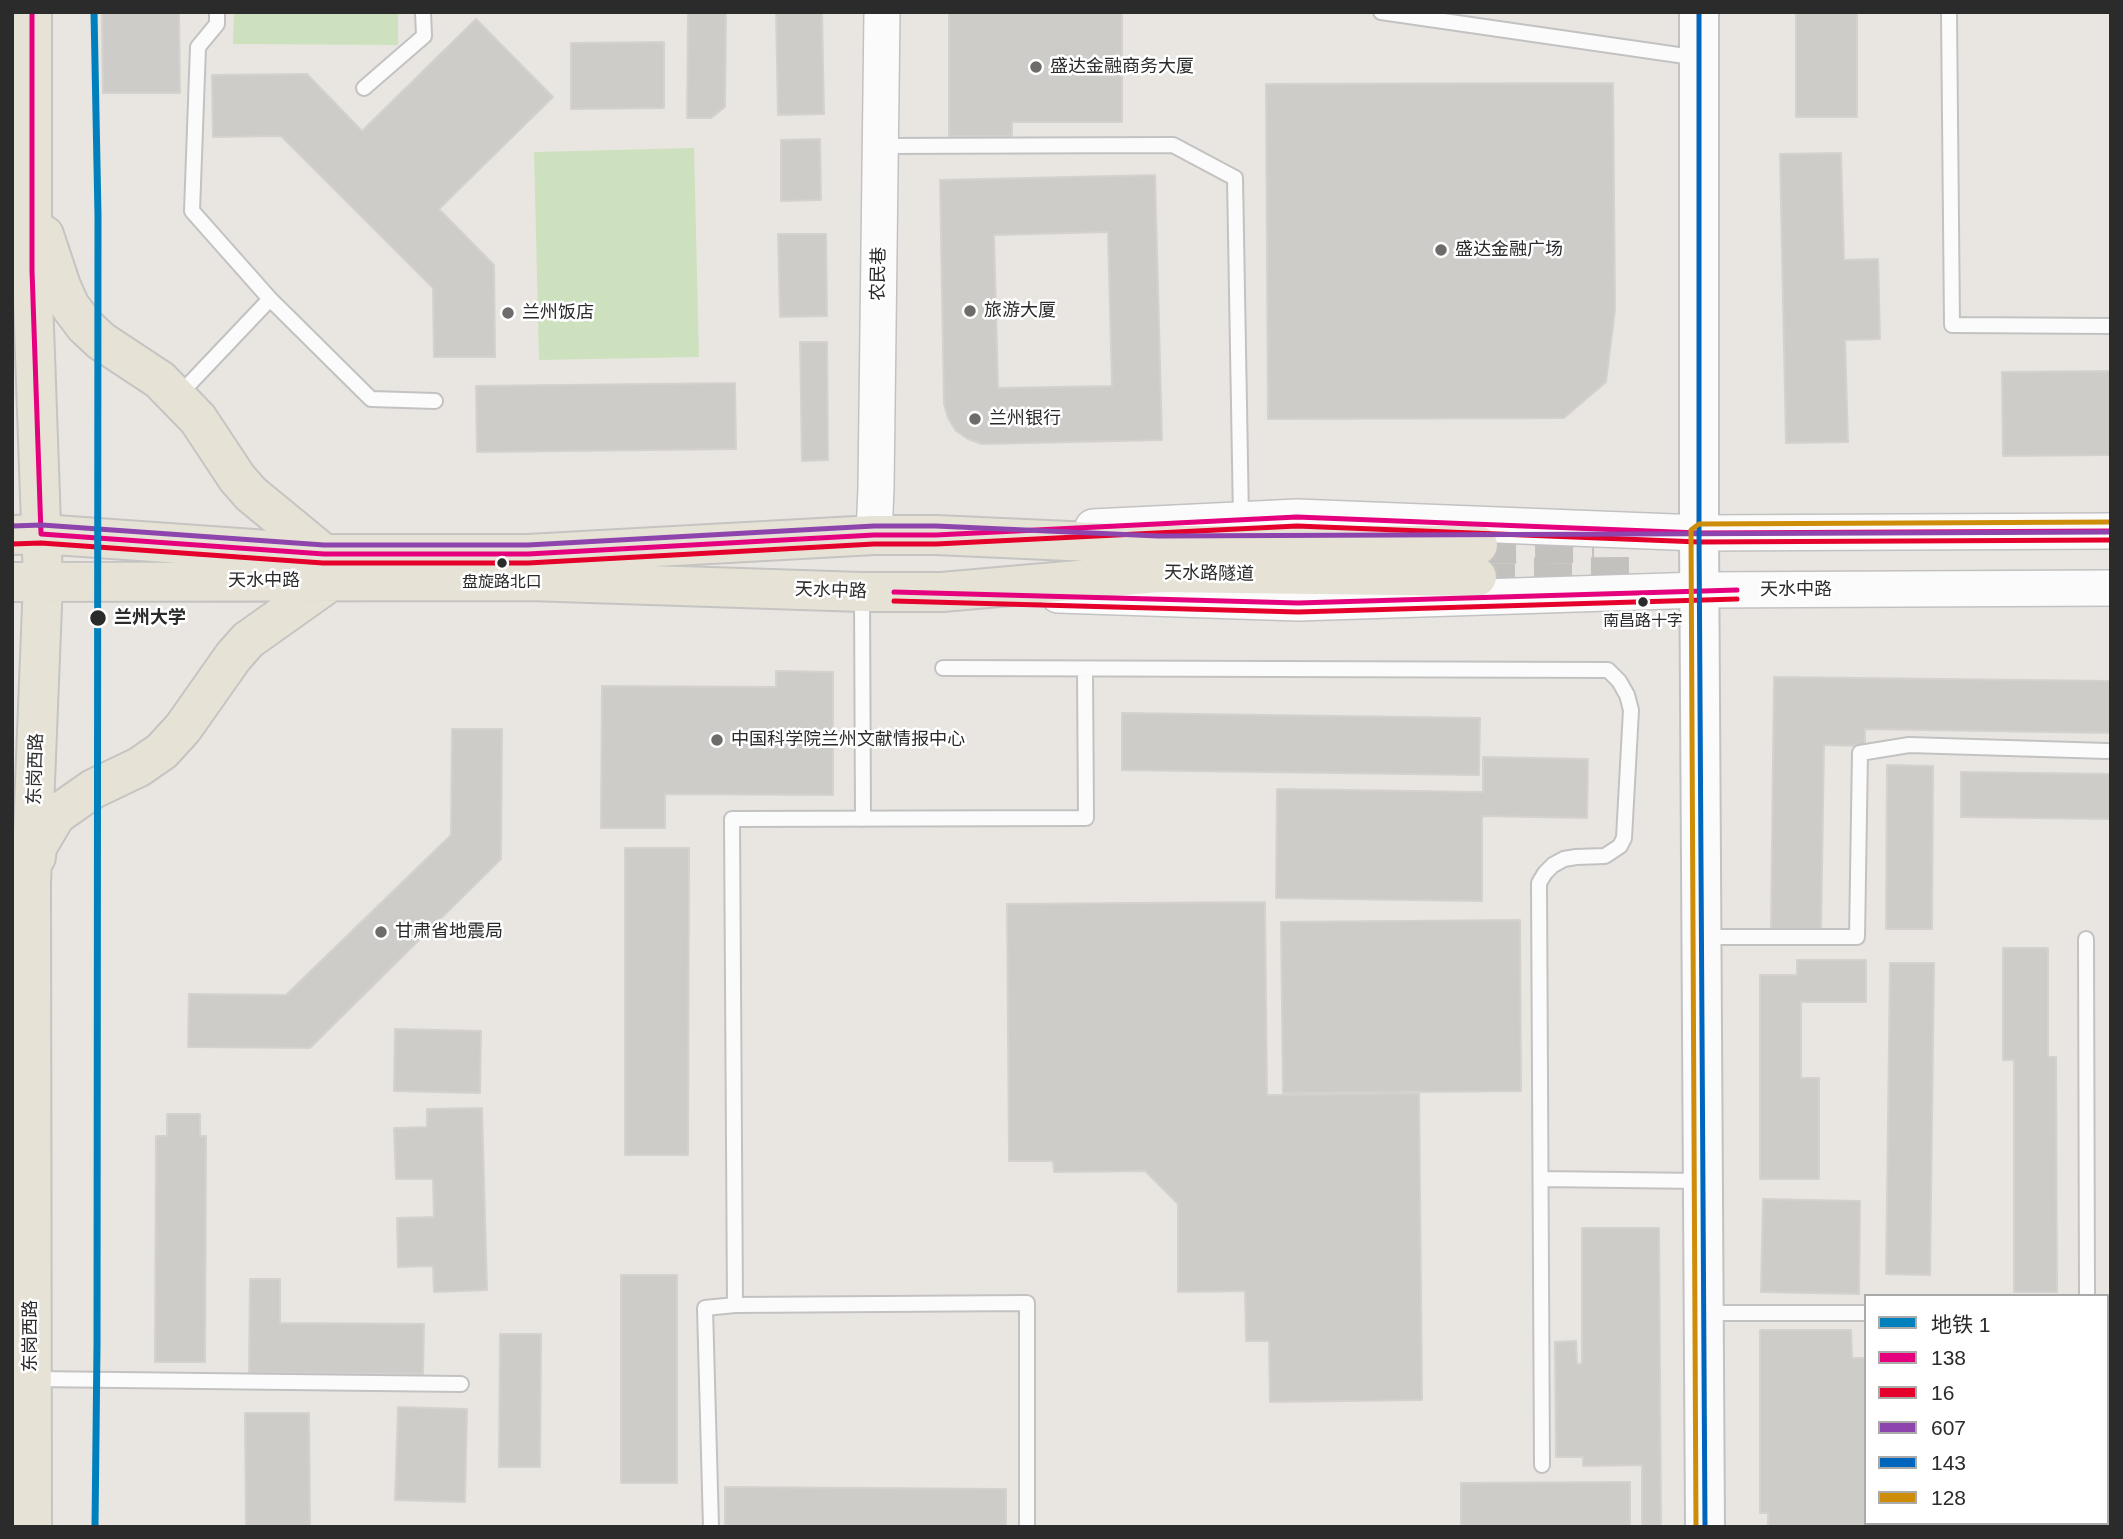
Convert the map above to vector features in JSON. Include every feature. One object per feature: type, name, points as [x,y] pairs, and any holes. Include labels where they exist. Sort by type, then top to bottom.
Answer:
[{"type":"main road","name":"东岗西路","points":[[32,12],[32,270],[27,535],[31,883],[32,1527]]},
{"type":"main road","points":[[1699,12],[1705,1527]]},
{"type":"main road","points":[[31,883],[37,847],[56,815],[93,789],[139,767],[162,751],[183,728],[248,640],[327,567],[251,494],[237,478],[198,419],[177,397],[160,380],[101,341],[70,306],[46,245],[35,181],[32,139]]},
{"type":"main road","name":"天水中路","points":[[27,535],[327,567],[528,581],[862,592],[942,592]]},
{"type":"main road","name":"天水中路","points":[[28,581],[327,567],[874,535],[936,535]]},
{"type":"main road","name":"天水路隧道","points":[[936,535],[1478,561],[1158,573],[942,592]]},
{"type":"street","name":"农民巷","points":[[874,535],[882,12]]},
{"type":"street","name":"天水中路","points":[[936,535],[1297,517],[1699,533],[2111,531]]},
{"type":"street","name":"天水中路","points":[[942,592],[1298,603],[1700,590],[2111,588]]},
{"type":"lane","points":[[217,12],[217,24],[198,47],[192,211],[270,299],[371,399],[435,401]]},
{"type":"lane","points":[[364,88],[424,36],[423,12]]},
{"type":"lane","points":[[1381,12],[1699,58]]},
{"type":"lane","points":[[1949,12],[1952,325],[2111,326]]},
{"type":"lane","points":[[880,146],[1173,145],[1235,178],[1241,520]]},
{"type":"lane","points":[[177,397],[270,299]]},
{"type":"lane","points":[[862,592],[863,819]]},
{"type":"lane","points":[[943,668],[1608,670],[1619,681],[1631,710],[1624,838],[1620,846],[1605,856],[1576,857],[1553,864],[1539,883],[1542,1465]]},
{"type":"lane","points":[[735,1304],[732,819],[1086,818],[1085,668]]},
{"type":"lane","points":[[1702,937],[1857,937],[1860,753],[1909,745],[2106,751]]},
{"type":"lane","points":[[2086,939],[2087,1294]]},
{"type":"lane","points":[[1541,1179],[1703,1181]]},
{"type":"lane","points":[[711,1527],[705,1308],[735,1304],[1027,1303],[1027,1527]]},
{"type":"lane","points":[[1704,1313],[1864,1314]]},
{"type":"lane","points":[[32,1380],[461,1384]]},
{"type":"green space","points":[[234,12],[398,12],[398,45],[233,44]]},
{"type":"green space","points":[[694,148],[699,357],[539,360],[534,152]]},
{"type":"building","points":[[102,12],[179,12],[180,93],[103,93]]},
{"type":"building","points":[[688,12],[726,12],[725,107],[711,118],[687,118]]},
{"type":"building","points":[[776,12],[822,12],[824,114],[778,115]]},
{"type":"building","name":"盛达金融商务大厦","points":[[949,12],[1122,12],[1122,122],[1012,122],[1012,136],[949,136]]},
{"type":"building","points":[[1796,12],[1857,12],[1857,117],[1796,117]]},
{"type":"building","name":"兰州饭店","points":[[476,19],[553,97],[439,209],[494,265],[495,357],[434,357],[433,288],[281,136],[213,137],[212,75],[307,74],[362,131]]},
{"type":"building","points":[[664,42],[664,108],[571,109],[571,43]]},
{"type":"building","name":"盛达金融广场","points":[[1613,83],[1615,310],[1606,382],[1564,418],[1268,419],[1266,84]]},
{"type":"building","points":[[820,139],[821,200],[781,201],[781,140]]},
{"type":"building","points":[[1841,153],[1844,260],[1878,259],[1880,339],[1845,340],[1848,442],[1786,443],[1780,154]]},
{"type":"building","name":"旅游大厦","points":[[1155,175],[1162,440],[982,444],[956,431],[944,404],[940,180]],"holes":[[[1108,232],[1112,386],[998,388],[994,235]]]},
{"type":"building","points":[[778,234],[826,234],[827,316],[780,317]]},
{"type":"building","points":[[800,342],[827,342],[828,460],[802,461]]},
{"type":"building","points":[[2111,371],[2111,455],[2003,456],[2002,372]]},
{"type":"building","points":[[735,383],[736,449],[477,452],[476,386]]},
{"type":"building","name":"中国科学院兰州文献情报中心","points":[[776,671],[833,672],[833,795],[665,794],[665,828],[601,828],[602,686],[776,687]]},
{"type":"building","points":[[1774,677],[2111,681],[2111,733],[1865,729],[1865,746],[1824,745],[1821,930],[1771,929]]},
{"type":"building","points":[[1122,713],[1480,718],[1479,775],[1122,770]]},
{"type":"building","points":[[452,729],[502,729],[501,859],[310,1048],[188,1047],[189,994],[286,995],[451,835]]},
{"type":"building","points":[[1483,757],[1588,759],[1587,818],[1482,816],[1482,901],[1276,898],[1277,789],[1483,792]]},
{"type":"building","points":[[1887,765],[1933,766],[1932,929],[1886,929]]},
{"type":"building","points":[[1961,772],[2111,774],[2111,819],[1961,817]]},
{"type":"building","points":[[625,848],[689,848],[688,1155],[625,1155]]},
{"type":"building","points":[[1265,902],[1267,1095],[1419,1093],[1422,1400],[1270,1402],[1269,1341],[1246,1341],[1245,1291],[1178,1292],[1178,1204],[1145,1171],[1054,1172],[1053,1161],[1009,1161],[1007,904]]},
{"type":"building","points":[[1520,920],[1521,1091],[1283,1093],[1281,922]]},
{"type":"building","points":[[2003,948],[2048,948],[2048,1057],[2056,1057],[2057,1292],[2014,1292],[2014,1060],[2003,1060]]},
{"type":"building","points":[[1797,960],[1866,960],[1866,1002],[1801,1002],[1801,1078],[1819,1078],[1819,1179],[1760,1179],[1760,975],[1797,975]]},
{"type":"building","points":[[1890,963],[1934,963],[1930,1275],[1886,1274]]},
{"type":"building","points":[[395,1029],[481,1031],[480,1093],[394,1091]]},
{"type":"building","points":[[482,1108],[487,1290],[434,1292],[433,1266],[398,1267],[397,1218],[434,1217],[433,1179],[396,1179],[394,1128],[427,1127],[427,1109]]},
{"type":"building","points":[[167,1114],[200,1114],[200,1136],[206,1136],[205,1362],[155,1362],[156,1136],[167,1136]]},
{"type":"building","points":[[1763,1199],[1860,1201],[1859,1294],[1761,1292]]},
{"type":"building","points":[[1582,1228],[1659,1228],[1661,1527],[1642,1527],[1642,1465],[1583,1466],[1583,1457],[1556,1457],[1555,1342],[1576,1341],[1577,1364],[1582,1364]]},
{"type":"building","points":[[621,1275],[677,1275],[677,1483],[621,1483]]},
{"type":"building","points":[[250,1279],[280,1279],[280,1323],[424,1324],[423,1374],[249,1373]]},
{"type":"building","points":[[1760,1330],[1851,1330],[1852,1358],[1864,1358],[1864,1525],[2069,1527],[1768,1527],[1768,1513],[1760,1513]]},
{"type":"building","points":[[500,1334],[541,1334],[540,1467],[499,1467]]},
{"type":"building","points":[[2109,1344],[2111,1344],[2111,1527],[2107,1527]]},
{"type":"building","points":[[398,1407],[467,1409],[465,1502],[395,1500]]},
{"type":"building","points":[[245,1413],[309,1413],[310,1527],[246,1527]]},
{"type":"building","points":[[1630,1482],[1630,1527],[1461,1527],[1461,1483]]},
{"type":"building","points":[[725,1487],[1006,1489],[1006,1527],[725,1527]]},
{"type":"tunnel","points":[[1478,545],[1594,544]]},
{"type":"tunnel","points":[[1477,577],[1629,576]]},
{"type":"metro line","name":"1","points":[[94,12],[98,216],[95,1527]]},
{"type":"transit line","name":"138","points":[[32,12],[32,270],[41,534],[324,554],[528,554],[874,535],[936,535],[1297,517],[1699,533],[2111,531]]},
{"type":"transit line","name":"143","points":[[1699,12],[1705,1527]]},
{"type":"transit line","name":"128","points":[[1696,1527],[1691,530],[1699,524],[2111,522]]},
{"type":"transit line","name":"607","points":[[12,526],[42,525],[324,545],[528,545],[874,526],[936,526],[1158,536],[2111,532]]},
{"type":"transit line","name":"16","points":[[12,544],[41,543],[323,563],[528,563],[874,544],[936,544],[1297,526],[1699,542],[2111,540]]},
{"type":"transit line","name":"138","points":[[894,592],[1298,603],[1737,590]]},
{"type":"transit line","name":"16","points":[[894,601],[1298,612],[1737,599]]},
{"type":"place","name":"盛达金融商务大厦","points":[[1036,67]]},
{"type":"place","name":"盛达金融广场","points":[[1441,250]]},
{"type":"place","name":"旅游大厦","points":[[970,311]]},
{"type":"place","name":"兰州饭店","points":[[508,313]]},
{"type":"place","name":"兰州银行","points":[[975,419]]},
{"type":"place","name":"盘旋路北口","points":[[502,563]]},
{"type":"place","name":"南昌路十字","points":[[1643,602]]},
{"type":"place","name":"兰州大学","points":[[98,618]]},
{"type":"place","name":"中国科学院兰州文献情报中心","points":[[717,740]]},
{"type":"place","name":"甘肃省地震局","points":[[381,932]]}]
